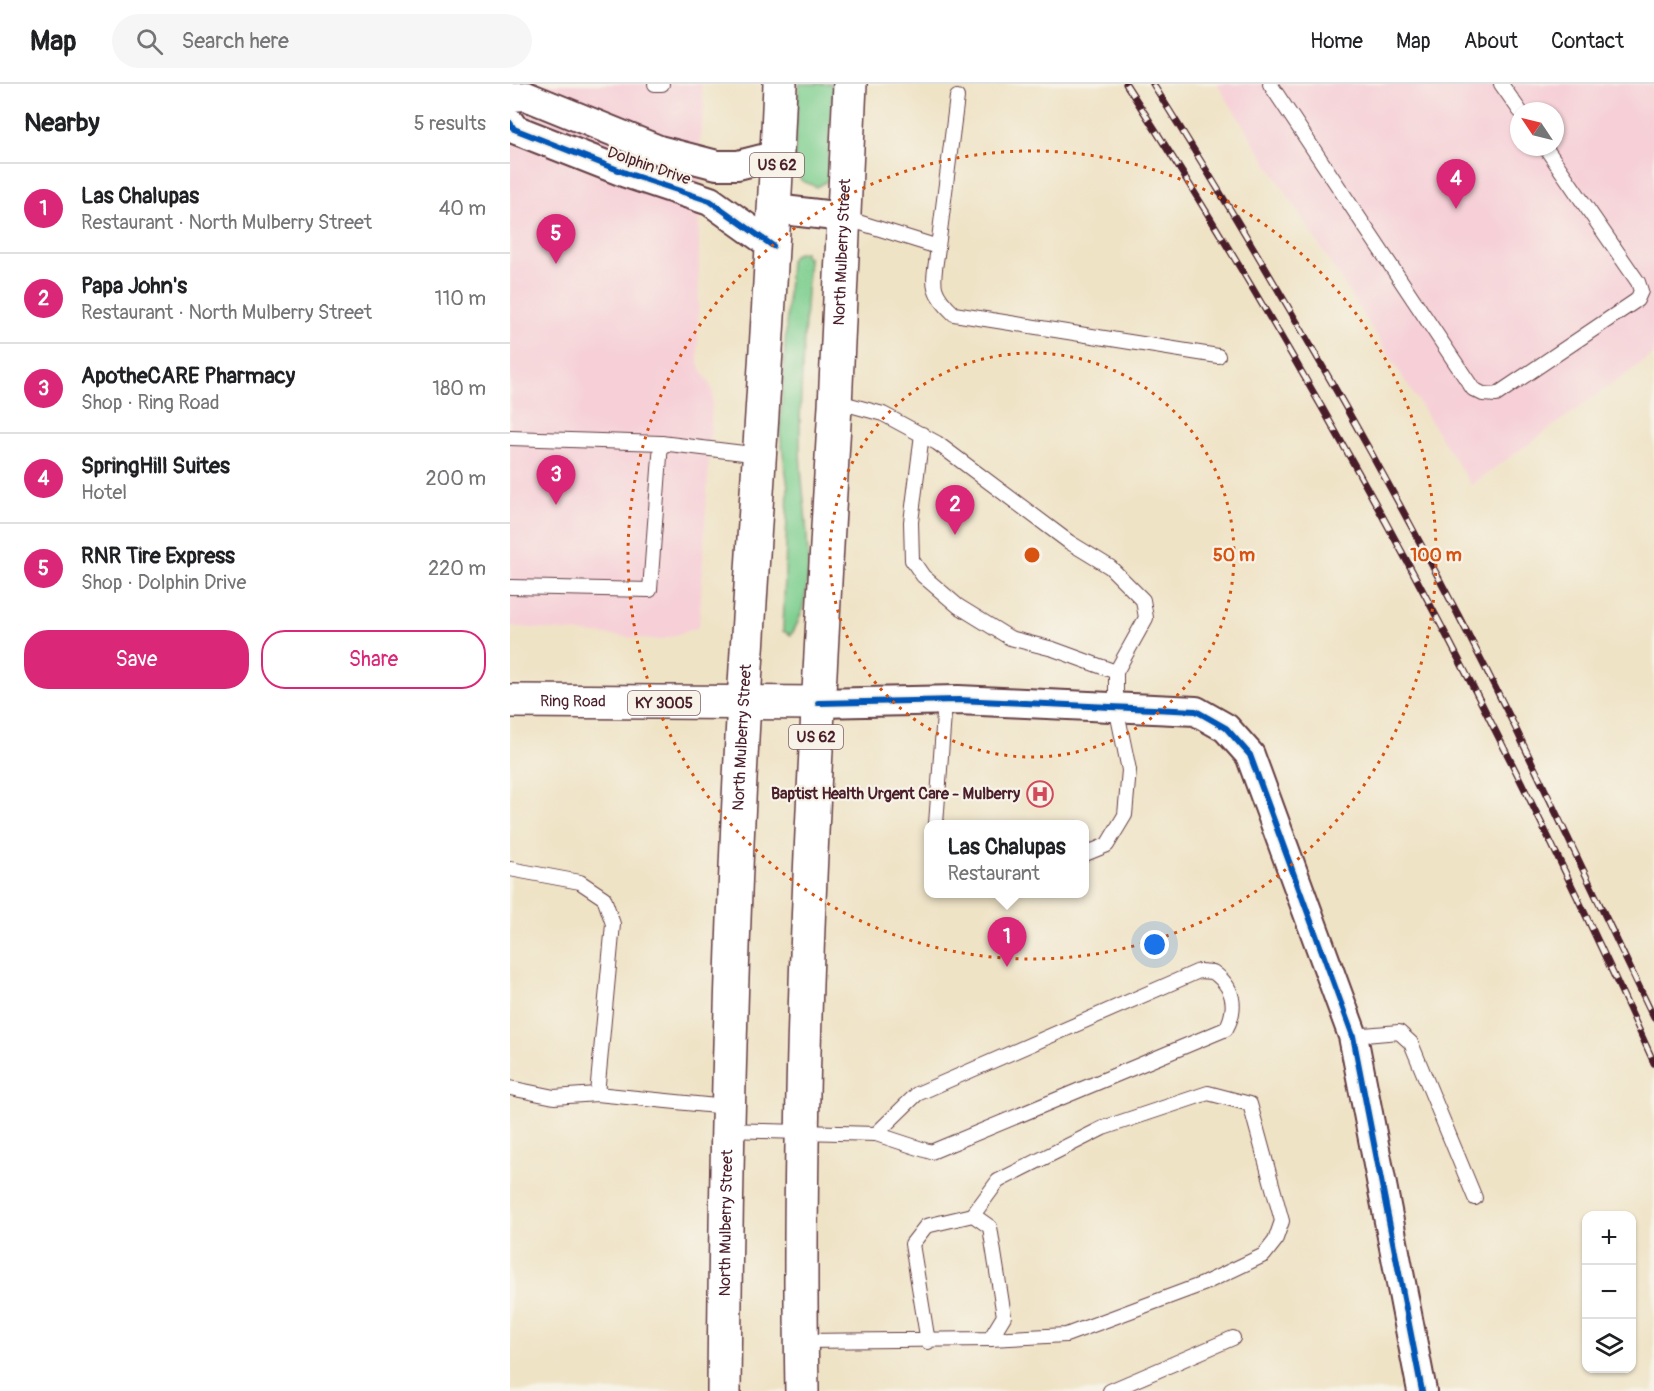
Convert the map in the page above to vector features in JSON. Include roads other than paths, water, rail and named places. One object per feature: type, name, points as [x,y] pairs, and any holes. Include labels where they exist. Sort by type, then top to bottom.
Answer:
[{"type":"main road","name":"North Mulberry Street","points":[[724,1391],[726,1118],[745,704],[773,246],[780,84]]},
{"type":"main road","name":"North Mulberry Street","points":[[802,1391],[800,1132],[818,703],[850,84]]},
{"type":"main road","name":"Ring Road","points":[[510,701],[818,703]]},
{"type":"street","name":"Dolphin Drive","points":[[510,98],[526,96],[659,150],[717,165],[738,165],[778,155]]},
{"type":"street","name":"Dolphin Drive","points":[[510,123],[514,129],[626,173],[710,201],[773,246]]},
{"type":"street","points":[[775,209],[843,218]]},
{"type":"street","points":[[818,703],[945,701],[1196,711],[1226,728],[1250,755],[1353,1036],[1422,1391]]},
{"type":"lane","points":[[655,84],[662,84]]},
{"type":"lane","points":[[1270,84],[1473,390],[1483,394],[1496,395],[1637,300],[1641,291],[1638,282],[1551,156]]},
{"type":"lane","points":[[1501,84],[1514,102]]},
{"type":"lane","points":[[957,98],[934,279],[937,298],[954,314],[1218,356]]},
{"type":"lane","points":[[843,218],[938,248]]},
{"type":"lane","points":[[835,401],[883,414],[922,434],[1069,542],[1110,567],[1143,600],[1146,618],[1116,672],[1116,707],[1129,770],[1125,815],[1107,845],[1089,852]]},
{"type":"lane","points":[[922,434],[911,522],[912,560],[923,576],[958,606],[1010,638],[1053,649],[1116,672]]},
{"type":"lane","points":[[510,438],[661,443],[760,455]]},
{"type":"lane","points":[[510,587],[650,590],[661,443]]},
{"type":"lane","points":[[936,820],[945,701]]},
{"type":"lane","points":[[510,869],[580,882],[603,898],[613,924],[597,1094]]},
{"type":"lane","points":[[510,1088],[554,1097],[597,1094],[800,1132],[876,1134],[931,1152],[1226,1029],[1233,1015],[1230,990],[1213,972],[1199,971],[917,1094],[876,1134]]},
{"type":"lane","points":[[1353,1036],[1399,1032],[1411,1043],[1475,1198]]},
{"type":"lane","points":[[801,1341],[928,1342],[1066,1335],[1203,1284],[1264,1255],[1275,1241],[1282,1221],[1250,1104],[1208,1093],[1103,1128],[998,1181],[973,1215],[926,1226],[912,1244],[928,1342]]},
{"type":"lane","points":[[973,1215],[990,1227],[1004,1316],[990,1339]]},
{"type":"lane","points":[[1110,1391],[1233,1338]]},
{"type":"railway","points":[[1126,84],[1272,321],[1408,564],[1536,811],[1654,1063]]},
{"type":"railway","points":[[1153,84],[1296,320],[1430,561],[1514,725],[1654,1018]]},
{"type":"place","name":"SpringHill Suites","points":[[1456,209]]},
{"type":"place","name":"RNR Tire Express","points":[[556,264]]},
{"type":"place","name":"ApotheCARE Pharmacy","points":[[556,505]]},
{"type":"place","name":"Papa John's","points":[[955,535]]},
{"type":"place","name":"Baptist Health Urgent Care - Mulberry","points":[[1040,794]]},
{"type":"place","name":"Las Chalupas","points":[[1007,967]]}]
